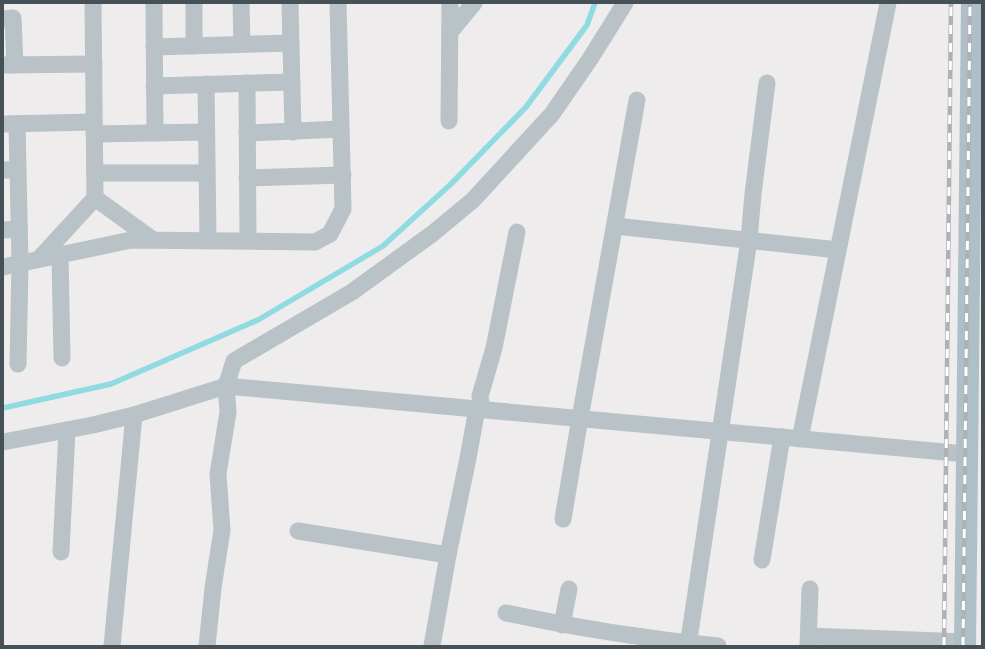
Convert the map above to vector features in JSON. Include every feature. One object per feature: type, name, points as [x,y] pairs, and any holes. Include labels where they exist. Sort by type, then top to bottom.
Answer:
[{"type":"main road","points":[[965,644],[966,454],[976,194],[972,3]]},
{"type":"street","points":[[39,259],[95,198],[93,3]]},
{"type":"street","points":[[154,3],[154,133]]},
{"type":"street","points":[[181,3],[194,3],[194,46]]},
{"type":"street","points":[[241,3],[242,44]]},
{"type":"street","points":[[290,3],[293,132]]},
{"type":"street","points":[[3,267],[131,240],[315,242],[330,234],[343,209],[338,3]]},
{"type":"street","points":[[449,121],[450,3]]},
{"type":"street","points":[[450,32],[474,3]]},
{"type":"street","points":[[207,646],[213,588],[222,530],[218,474],[228,412],[226,386],[234,362],[352,292],[432,234],[473,200],[552,114],[625,3]]},
{"type":"street","points":[[800,439],[888,3]]},
{"type":"street","points":[[3,19],[13,18],[9,65],[94,64]]},
{"type":"street","points":[[154,47],[291,43]]},
{"type":"street","points":[[154,86],[292,82]]},
{"type":"street","points":[[247,83],[248,242]]},
{"type":"street","points":[[688,645],[749,240],[767,83]]},
{"type":"street","points":[[206,84],[208,241]]},
{"type":"street","points":[[564,519],[580,418],[637,100]]},
{"type":"street","points":[[18,364],[20,263],[11,229],[10,124],[94,128],[154,133],[206,132]]},
{"type":"street","points":[[247,133],[341,130]]},
{"type":"street","points":[[94,173],[207,173]]},
{"type":"street","points":[[247,178],[343,175]]},
{"type":"street","points":[[95,198],[153,240]]},
{"type":"street","points":[[614,226],[838,250]]},
{"type":"street","points":[[432,646],[448,555],[479,409],[480,396],[494,348],[517,232]]},
{"type":"street","points":[[60,254],[62,358]]},
{"type":"street","points":[[3,442],[93,425],[134,415],[226,386],[966,454]]},
{"type":"street","points":[[112,646],[134,415]]},
{"type":"street","points":[[61,552],[67,430]]},
{"type":"street","points":[[762,560],[782,437]]},
{"type":"street","points":[[298,531],[448,555]]},
{"type":"street","points":[[562,625],[569,589]]},
{"type":"street","points":[[810,589],[809,641],[965,644]]},
{"type":"street","points":[[506,613],[562,625],[688,645],[718,646]]},
{"type":"waterway","points":[[3,408],[111,384],[258,320],[383,246],[452,183],[526,107],[587,25],[595,3]]},
{"type":"railway","points":[[944,646],[951,3]]},
{"type":"railway","points":[[963,646],[970,3]]}]
